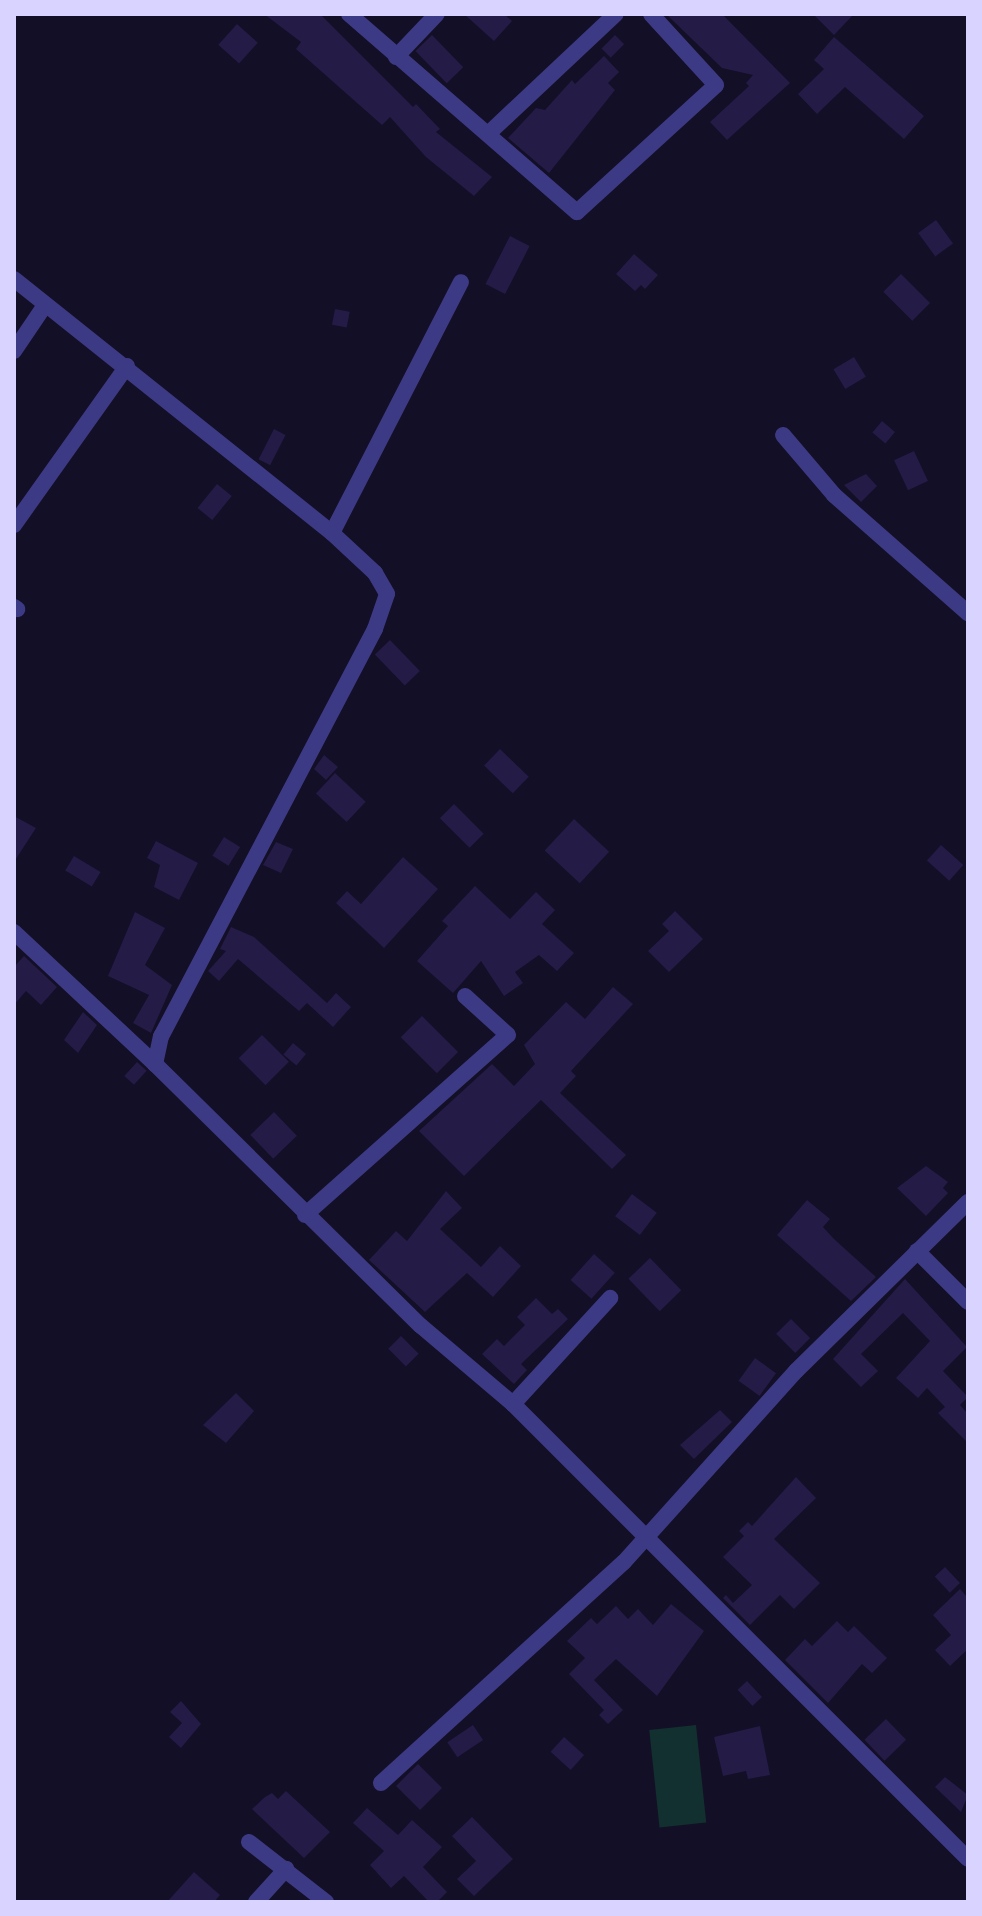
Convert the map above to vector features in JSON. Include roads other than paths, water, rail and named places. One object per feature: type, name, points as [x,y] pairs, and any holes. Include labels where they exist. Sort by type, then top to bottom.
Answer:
[{"type":"street","points":[[349,14],[577,212],[716,85],[651,14]]},
{"type":"street","points":[[396,57],[437,14]]},
{"type":"street","points":[[488,134],[616,14]]},
{"type":"street","points":[[14,279],[127,366],[332,533],[383,582],[385,609],[161,1036],[155,1064]]},
{"type":"street","points":[[332,533],[461,282]]},
{"type":"street","points":[[14,351],[45,305]]},
{"type":"street","points":[[14,525],[127,366]]},
{"type":"street","points":[[783,435],[834,495],[968,613]]},
{"type":"street","points":[[14,932],[155,1064],[421,1326],[513,1404],[639,1536],[968,1859]]},
{"type":"street","points":[[305,1215],[508,1035],[465,996]]},
{"type":"street","points":[[381,1783],[639,1536],[796,1371],[968,1202]]},
{"type":"street","points":[[917,1251],[968,1302]]},
{"type":"street","points":[[513,1404],[610,1298]]},
{"type":"street","points":[[249,1842],[326,1902]]},
{"type":"street","points":[[256,1902],[286,1869]]}]
